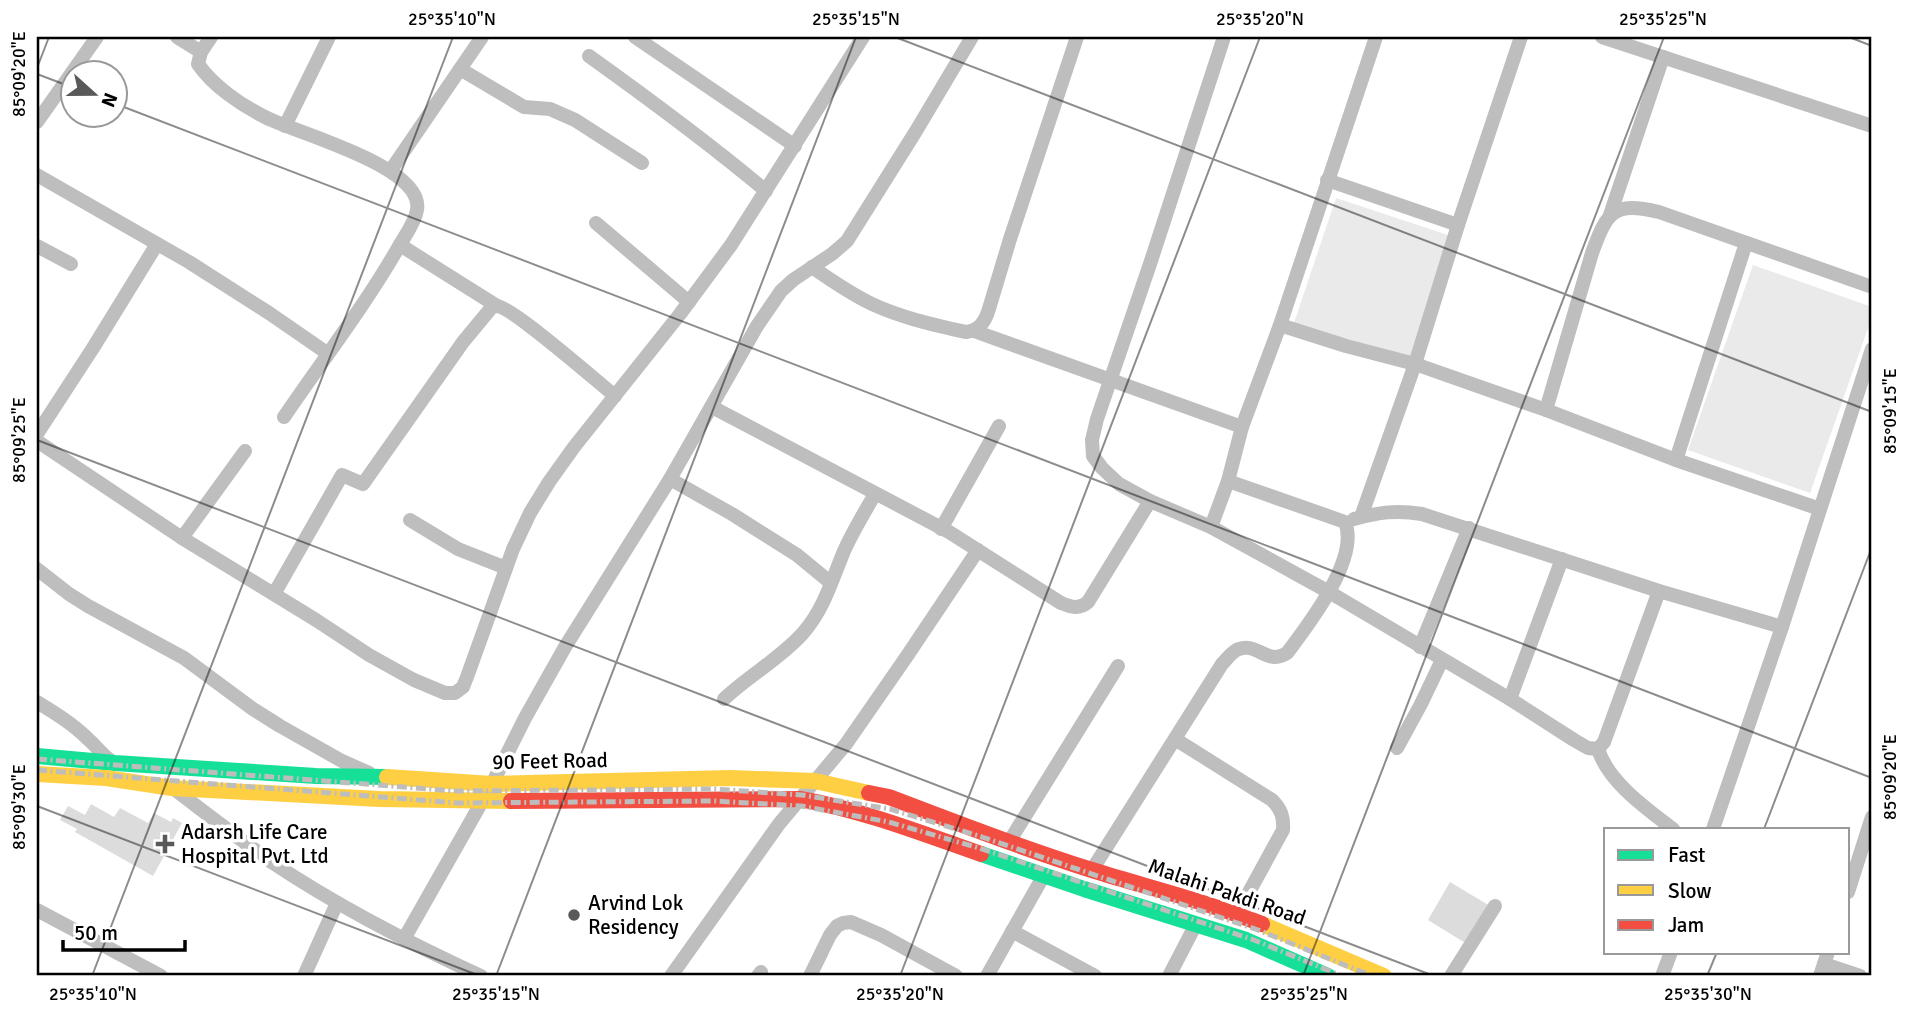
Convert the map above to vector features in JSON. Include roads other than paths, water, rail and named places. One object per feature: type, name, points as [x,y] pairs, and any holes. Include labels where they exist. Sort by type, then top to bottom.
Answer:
[{"type":"main road","name":"90 Feet Road","points":[[37,756],[316,776],[377,776],[492,784],[730,778],[815,781],[889,797],[1054,857]]},
{"type":"main road","name":"90 Feet Road","points":[[37,774],[106,778],[172,788],[379,799],[800,799],[829,804],[882,820],[1044,875]]},
{"type":"main road","name":"Malahi Pakdi Road","points":[[1054,857],[1237,914],[1384,976]]},
{"type":"main road","name":"Malahi Pakdi Road","points":[[1044,875],[1246,940],[1328,976]]},
{"type":"main road","points":[[1166,915],[1172,894]]},
{"type":"street","points":[[37,122],[97,37]]},
{"type":"street","points":[[177,37],[201,52]]},
{"type":"street","points":[[211,37],[201,52],[198,64],[207,75],[243,104],[285,126],[334,144],[391,170],[416,199],[418,210],[400,245],[284,417]]},
{"type":"street","points":[[285,126],[329,37]]},
{"type":"street","points":[[391,170],[482,37]]},
{"type":"street","points":[[635,37],[794,146]]},
{"type":"street","points":[[37,441],[182,538],[369,655],[445,694],[455,692],[463,687],[506,568],[530,513],[549,482],[731,245],[863,37]]},
{"type":"street","points":[[404,939],[492,784],[565,647],[670,479],[770,307],[793,280],[847,241],[972,37]]},
{"type":"street","points":[[974,331],[985,321],[1077,37]]},
{"type":"street","points":[[1224,37],[1092,440],[1093,456],[1119,484],[1150,501],[1210,527],[1329,592],[1574,740],[1588,748],[1598,749]]},
{"type":"street","points":[[1210,527],[1228,481],[1242,428],[1280,325],[1376,37]]},
{"type":"street","points":[[1361,517],[1415,364],[1521,37]]},
{"type":"street","points":[[1602,37],[1872,126]]},
{"type":"street","points":[[589,55],[722,154],[766,191]]},
{"type":"street","points":[[1546,410],[1592,253],[1600,229],[1610,215],[1663,57]]},
{"type":"street","points":[[460,69],[524,107],[550,109],[566,116],[642,163]]},
{"type":"street","points":[[37,175],[258,306],[327,354]]},
{"type":"street","points":[[1327,180],[1458,225]]},
{"type":"street","points":[[1610,215],[1622,207],[1659,212],[1872,287]]},
{"type":"street","points":[[596,223],[689,302]]},
{"type":"street","points":[[1676,460],[1746,243]]},
{"type":"street","points":[[37,434],[157,244]]},
{"type":"street","points":[[400,245],[527,325],[615,397]]},
{"type":"street","points":[[37,246],[71,264]]},
{"type":"street","points":[[812,267],[844,290],[874,305],[954,329],[974,331],[1242,428]]},
{"type":"street","points":[[274,594],[342,475],[363,484],[480,320],[488,310],[497,306]]},
{"type":"street","points":[[1280,325],[1415,364],[1676,460],[1820,509]]},
{"type":"street","points":[[1713,828],[1872,349]]},
{"type":"street","points":[[712,407],[941,529],[1061,603],[1076,608],[1088,601],[1150,501]]},
{"type":"street","points":[[941,529],[999,426]]},
{"type":"street","points":[[182,538],[245,450]]},
{"type":"street","points":[[670,479],[797,555],[831,583]]},
{"type":"street","points":[[1228,481],[1345,522],[1401,510],[1422,513],[1659,591],[1782,627]]},
{"type":"street","points":[[724,699],[801,635],[820,609],[856,528],[875,494]]},
{"type":"street","points":[[410,520],[458,549],[506,568]]},
{"type":"street","points":[[1092,870],[1230,655],[1243,647],[1271,657],[1280,658],[1287,653],[1329,592],[1346,555],[1349,530],[1345,522]]},
{"type":"street","points":[[1420,647],[1469,528]]},
{"type":"street","points":[[671,976],[779,824],[853,734],[978,550]]},
{"type":"street","points":[[1510,699],[1562,559]]},
{"type":"street","points":[[37,569],[88,606],[184,658],[280,726],[342,761],[377,776]]},
{"type":"street","points":[[1598,749],[1604,742],[1659,591]]},
{"type":"street","points":[[1397,748],[1442,660]]},
{"type":"street","points":[[1009,842],[1118,666]]},
{"type":"street","points":[[37,702],[70,723],[115,763]]},
{"type":"street","points":[[1175,739],[1272,800],[1280,808],[1284,820],[1283,830],[1237,914]]},
{"type":"street","points":[[1598,749],[1602,763],[1618,782],[1672,828]]},
{"type":"street","points":[[172,788],[274,863],[337,903],[481,976]]},
{"type":"street","points":[[1850,886],[1872,817]]},
{"type":"street","points":[[986,976],[1044,875]]},
{"type":"street","points":[[304,976],[337,903]]},
{"type":"street","points":[[1451,976],[1495,906]]},
{"type":"street","points":[[37,910],[161,976]]},
{"type":"street","points":[[810,976],[830,935],[837,926],[851,922],[881,935],[956,976]]},
{"type":"street","points":[[1169,976],[1196,925]]},
{"type":"street","points":[[1012,932],[1095,976]]},
{"type":"street","points":[[1662,976],[1670,954]]},
{"type":"street","points":[[1824,964],[1860,976]]},
{"type":"railway","points":[[37,759],[456,791],[714,789],[802,795],[890,809],[982,837],[1258,930],[1372,976]]},
{"type":"railway","points":[[37,770],[457,803],[714,801],[801,806],[889,822],[979,848],[1254,940],[1342,976]]},
{"type":"place","name":"Adarsh Life Care Hospital Pvt. Ltd","points":[[165,844]]},
{"type":"place","name":"Arvind Lok Residency","points":[[574,915]]}]
